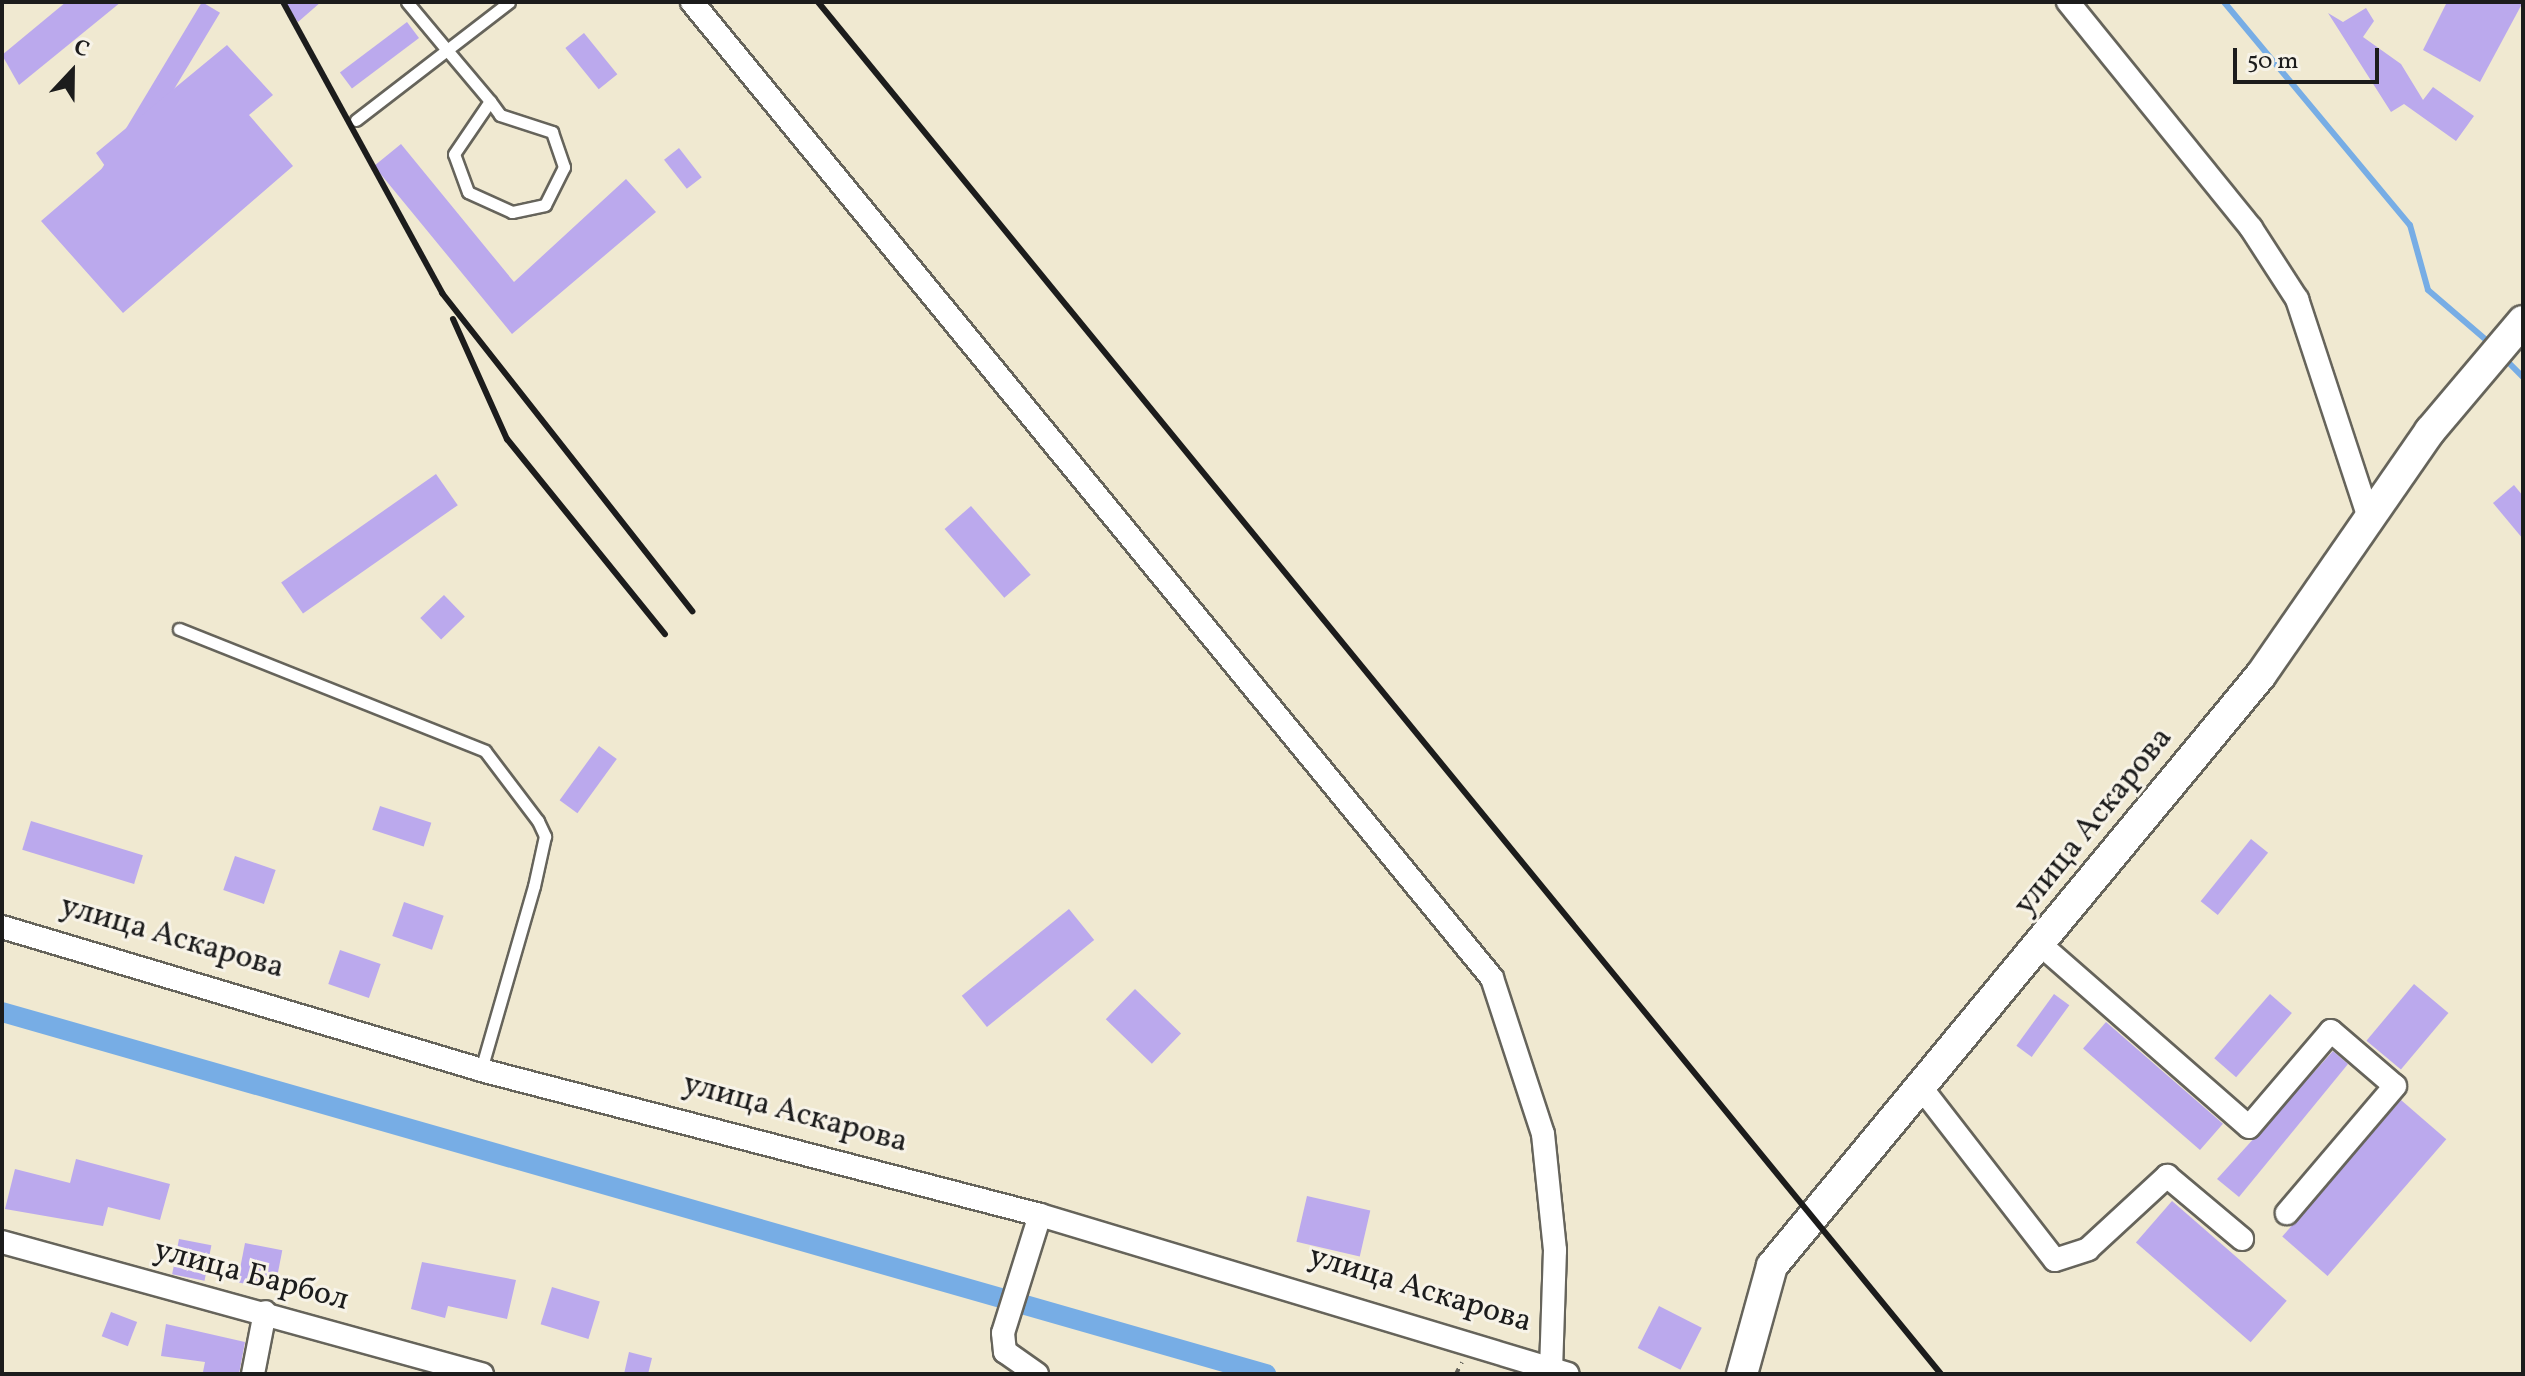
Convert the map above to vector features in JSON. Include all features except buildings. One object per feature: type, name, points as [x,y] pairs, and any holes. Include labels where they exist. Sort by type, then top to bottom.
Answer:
[{"type":"main road","name":"улица Аскарова","points":[[1742,1374],[1772,1266],[1923,1090],[2261,675],[2430,431],[2523,321]]},
{"type":"street","points":[[692,2],[1492,978],[1543,1134],[1555,1250],[1560,1371]]},
{"type":"street","points":[[2068,2],[2251,228],[2297,299],[2369,518]]},
{"type":"street","name":"улица Аскарова","points":[[2,927],[481,1070],[1040,1215],[1560,1371]]},
{"type":"street","points":[[2041,945],[2249,1127],[2331,1031],[2395,1086],[2287,1213]]},
{"type":"street","points":[[1923,1090],[2055,1260],[2088,1249],[2167,1176],[2242,1239]]},
{"type":"street","points":[[1037,1374],[1005,1352],[1003,1333],[1040,1215]]},
{"type":"street","name":"улица Барбол","points":[[2,1242],[482,1374]]},
{"type":"street","points":[[253,1374],[265,1312]]},
{"type":"lane","points":[[407,2],[490,101],[500,115],[552,132],[564,167],[545,205],[512,212],[468,192],[454,154],[490,101]]},
{"type":"lane","points":[[356,120],[509,2]]},
{"type":"lane","points":[[179,629],[485,751],[538,821],[545,836],[534,886],[481,1070]]},
{"type":"waterway","points":[[2224,2],[2410,225],[2428,290],[2493,346]]},
{"type":"waterway","points":[[2503,357],[2523,377]]},
{"type":"waterway","points":[[2,1012],[1266,1374]]},
{"type":"railway","points":[[283,2],[442,293],[692,611]]},
{"type":"railway","points":[[818,2],[1941,1374]]},
{"type":"railway","points":[[453,319],[507,439],[665,634]]}]
